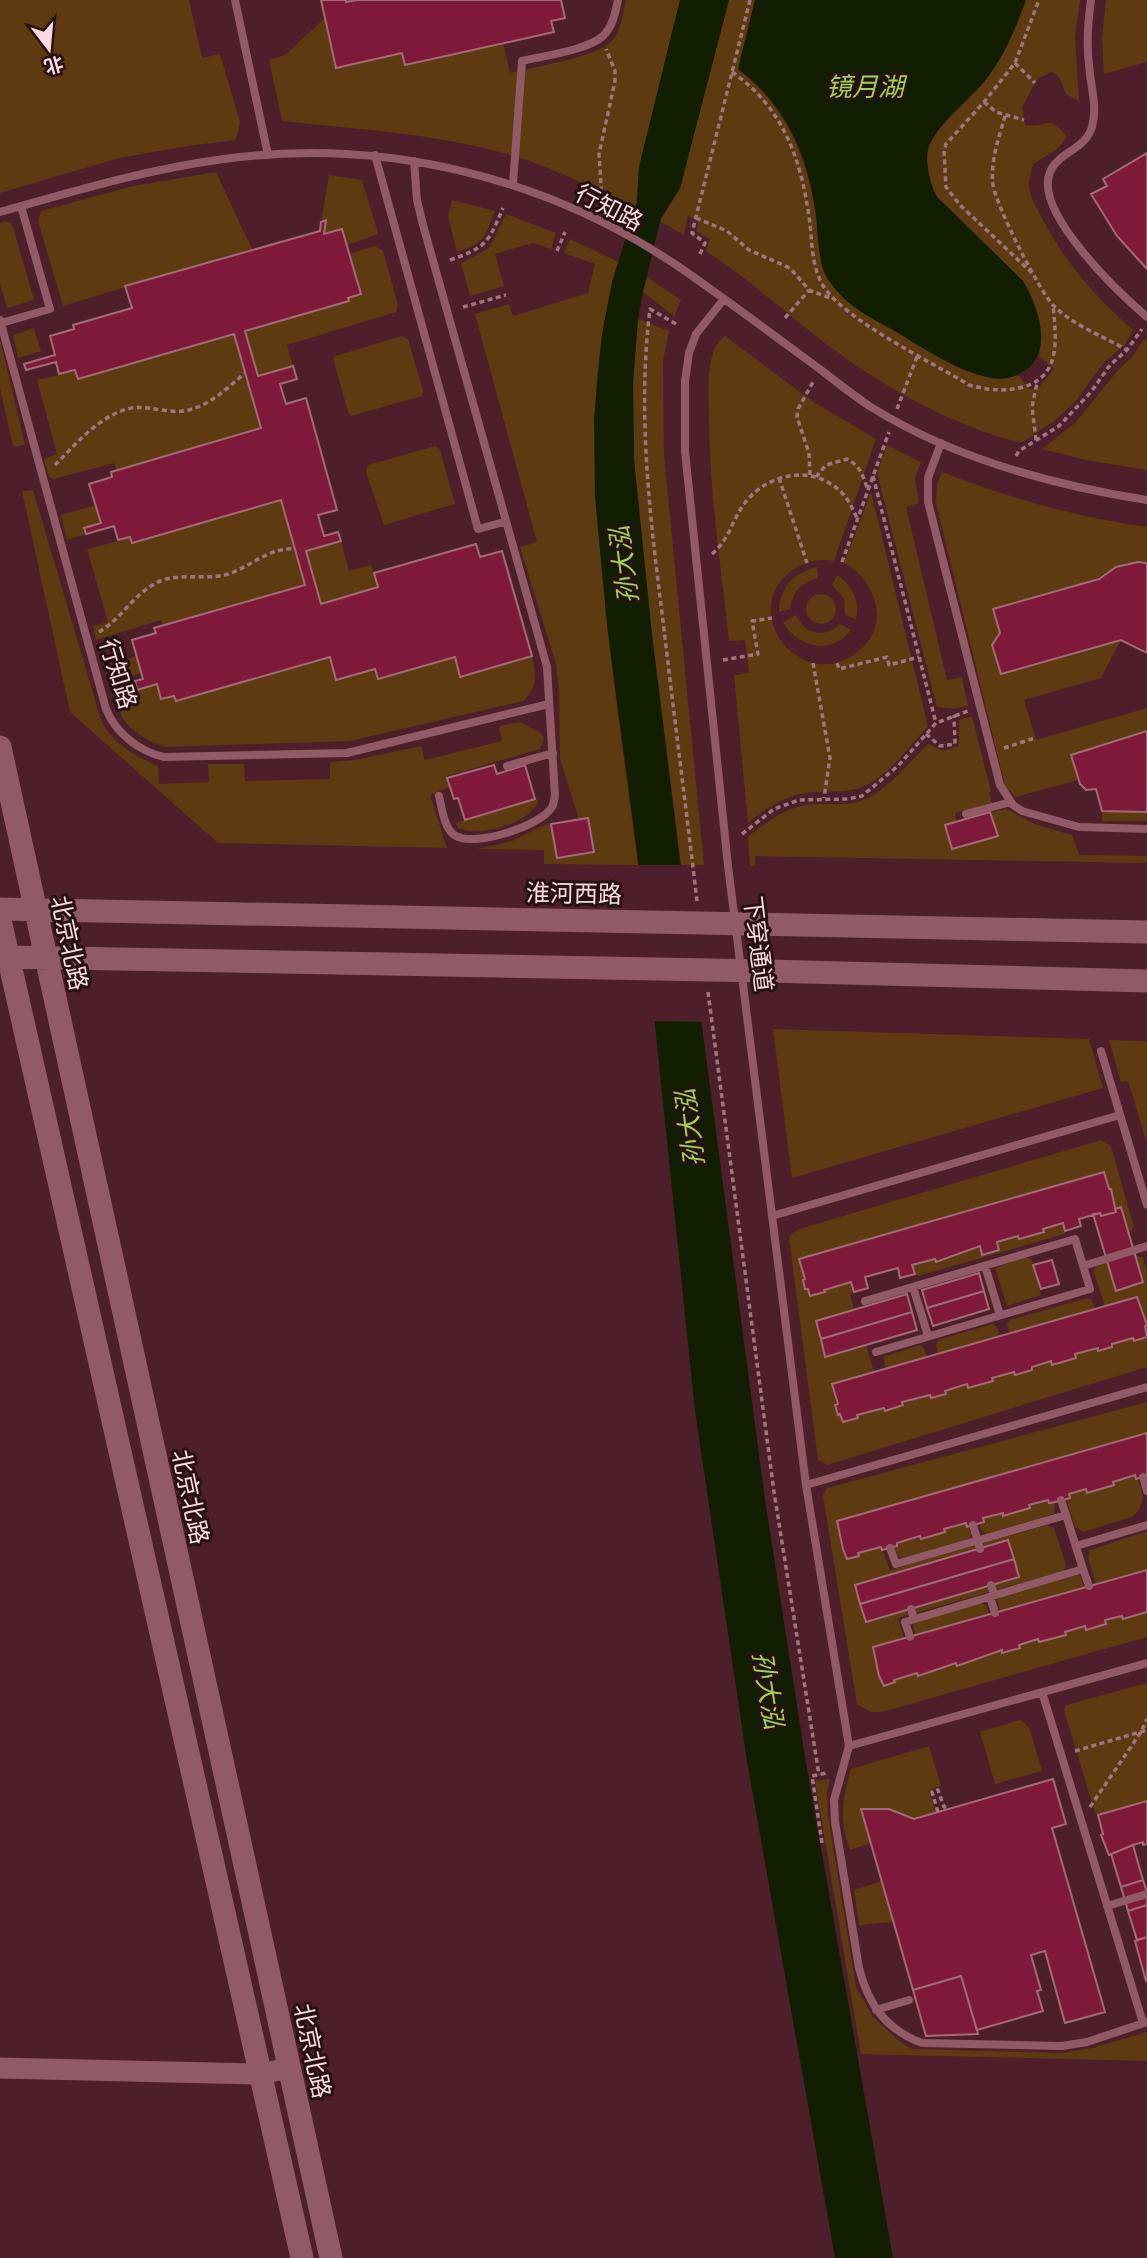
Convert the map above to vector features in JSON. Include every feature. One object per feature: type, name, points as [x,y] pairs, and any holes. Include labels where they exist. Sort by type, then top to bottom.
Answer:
[{"type":"main road","name":"北京北路","points":[[0,747],[331,2258]]},
{"type":"main road","name":"淮河西路","points":[[0,908],[1147,932]]},
{"type":"main road","points":[[0,920],[302,2258]]},
{"type":"main road","points":[[8,957],[1147,981]]},
{"type":"street","points":[[0,2068],[261,2074],[288,2068]]},
{"type":"lane","points":[[235,0],[268,155]]},
{"type":"lane","points":[[513,184],[522,61],[589,44],[601,37],[610,27],[618,0]]},
{"type":"lane","points":[[1091,0],[1087,36],[1094,98],[1092,128],[1080,147],[1053,166],[1048,176],[1049,196],[1052,206],[1082,250],[1124,298],[1147,319]]},
{"type":"lane","name":"行知路","points":[[0,212],[128,176],[224,159],[299,152],[374,155],[441,164],[513,184],[602,222],[683,270],[872,408],[941,443],[1011,469],[1082,490],[1147,500]]},
{"type":"lane","points":[[374,155],[478,529],[504,522]]},
{"type":"lane","points":[[414,161],[417,200],[423,225],[504,522],[547,667],[555,796],[551,809],[525,826],[494,837],[464,838],[455,836],[446,821],[439,796]]},
{"type":"lane","points":[[0,321],[50,309],[21,206]]},
{"type":"lane","name":"下穿通道","points":[[724,299],[696,334],[689,353],[685,381],[685,452],[728,866],[806,1485],[849,1746]]},
{"type":"lane","name":"行知路","points":[[0,321],[112,722],[141,749],[164,757],[347,753],[549,704]]},
{"type":"lane","points":[[941,443],[928,478],[928,502],[1000,785],[1011,802],[1022,811],[1079,827],[1147,829]]},
{"type":"lane","points":[[507,766],[553,753]]},
{"type":"lane","points":[[966,814],[1011,802]]},
{"type":"lane","points":[[1101,1051],[1147,1205]]},
{"type":"lane","points":[[772,1216],[1120,1115]]},
{"type":"lane","points":[[865,1301],[1075,1239],[1090,1289],[876,1352]]},
{"type":"lane","points":[[1083,1266],[1147,1246]]},
{"type":"lane","points":[[985,1266],[1000,1315]]},
{"type":"lane","points":[[913,1286],[928,1336]]},
{"type":"lane","points":[[806,1485],[1147,1387]]},
{"type":"lane","points":[[1143,1477],[1147,1492]]},
{"type":"lane","points":[[1061,1500],[1088,1586]]},
{"type":"lane","points":[[890,1548],[897,1568],[979,1545],[1066,1515]]},
{"type":"lane","points":[[974,1525],[979,1545]]},
{"type":"lane","points":[[1076,1546],[1147,1525]]},
{"type":"lane","points":[[910,1637],[905,1622],[1083,1569]]},
{"type":"lane","points":[[991,1585],[995,1613]]},
{"type":"lane","points":[[911,1609],[914,1619]]},
{"type":"lane","points":[[1042,1692],[1145,2023],[1087,2042],[1062,2046],[922,2043],[904,2036],[886,2023],[864,1987],[859,1968],[835,1822],[834,1800],[849,1746],[1042,1692],[1147,1663]]},
{"type":"lane","points":[[1107,1906],[1147,1894]]},
{"type":"lane","points":[[876,2010],[909,2000]]},
{"type":"path","points":[[700,254],[705,243],[692,233],[750,0]]},
{"type":"path","points":[[1032,273],[960,205],[946,187],[943,157],[946,144],[984,103],[1015,63],[1039,0]]},
{"type":"path","points":[[601,37],[615,71],[598,154],[602,200]]},
{"type":"path","points":[[1015,63],[1035,83]]},
{"type":"path","points":[[732,72],[764,99],[795,155],[803,176],[815,264],[821,282],[832,298],[852,316],[969,385],[989,391],[1013,390],[1037,383],[1047,373],[1052,362],[1056,328],[1054,305]]},
{"type":"path","points":[[984,103],[1005,116],[1024,120]]},
{"type":"path","points":[[1005,116],[994,157],[993,185],[1032,273],[1054,305],[1080,324],[1127,350]]},
{"type":"path","points":[[450,260],[481,247],[488,240],[503,208]]},
{"type":"path","points":[[696,218],[727,231],[749,250],[790,268],[809,290],[832,298]]},
{"type":"path","points":[[557,251],[565,232]]},
{"type":"path","points":[[785,318],[809,290]]},
{"type":"path","points":[[463,307],[506,295]]},
{"type":"path","points":[[676,324],[650,309],[645,346],[646,455],[654,547],[697,901]]},
{"type":"path","points":[[1011,469],[1018,451],[1059,426],[1091,392],[1110,365],[1127,350],[1147,319]]},
{"type":"path","points":[[842,562],[918,354]]},
{"type":"path","points":[[810,475],[809,453],[797,417],[819,369]]},
{"type":"path","points":[[42,476],[95,426],[117,413],[141,407],[174,412],[191,409],[215,398],[245,373]]},
{"type":"path","points":[[1036,440],[1032,407],[1037,383]]},
{"type":"path","points":[[816,477],[826,465],[847,459],[856,464],[868,490]]},
{"type":"path","points":[[712,554],[723,544],[738,513],[751,495],[778,478],[797,474],[816,477],[842,493],[857,518]]},
{"type":"path","points":[[873,476],[936,723]]},
{"type":"path","points":[[778,478],[807,563]]},
{"type":"path","points":[[87,638],[111,624],[145,590],[160,580],[226,574],[277,550],[295,549]]},
{"type":"path","points":[[723,660],[758,654],[752,621],[772,618]]},
{"type":"path","points":[[837,663],[839,669],[887,657],[889,665],[919,657]]},
{"type":"path","points":[[813,663],[830,758],[824,798]]},
{"type":"path","points":[[741,834],[774,809],[799,800],[848,799],[862,796],[898,766],[936,723],[980,708]]},
{"type":"path","points":[[926,734],[940,746],[955,744],[954,715]]},
{"type":"path","points":[[991,751],[1035,738]]},
{"type":"path","points":[[707,983],[774,1492],[819,1775]]},
{"type":"path","points":[[1089,1808],[1141,1732],[1147,1718]]},
{"type":"path","points":[[1072,1751],[1147,1730]]},
{"type":"path","points":[[812,1776],[828,1773]]},
{"type":"path","points":[[938,1812],[932,1791],[938,1790],[944,1807],[947,1807]]},
{"type":"shaded area","points":[[0,0],[189,0],[202,58],[220,54],[240,122],[236,140],[119,158],[0,193]]},
{"type":"shaded area","points":[[626,0],[680,0],[639,167],[636,208],[555,171],[497,151],[406,134],[282,121],[269,60],[285,55],[325,18],[336,68],[402,53],[405,65],[503,43],[510,73],[579,57],[611,42],[621,22]]},
{"type":"shaded area","points":[[729,0],[755,0],[738,69],[768,98],[791,132],[811,190],[821,264],[832,285],[854,307],[940,357],[963,369],[991,378],[1002,379],[1018,375],[1030,389],[1039,387],[1054,369],[1038,355],[1040,351],[1023,281],[937,197],[930,178],[927,156],[930,144],[940,128],[984,82],[997,63],[1026,0],[1080,0],[1075,38],[1079,101],[1066,94],[1059,77],[1052,72],[1038,78],[1022,107],[1025,125],[1051,123],[1067,137],[1057,149],[1033,164],[1029,180],[1030,190],[1035,205],[1070,263],[1106,305],[1133,330],[1125,345],[1105,361],[1075,402],[1054,421],[1021,443],[969,426],[918,403],[847,359],[706,251],[710,239],[696,231],[698,222],[688,215],[684,235],[660,221],[680,188]]},
{"type":"shaded area","points":[[1106,0],[1147,0],[1147,62],[1104,74],[1102,38]]},
{"type":"shaded area","points":[[216,172],[252,249],[63,306],[38,221],[41,211],[133,186]]},
{"type":"shaded area","points":[[329,175],[362,180],[378,233],[376,235],[347,245],[342,229],[324,234],[326,221],[321,222]]},
{"type":"shaded area","points":[[452,200],[495,211],[483,238],[457,252],[448,216]]},
{"type":"shaded area","points":[[506,214],[556,233],[551,249],[533,243],[495,254],[504,286],[470,296],[461,263],[489,248]]},
{"type":"shaded area","points":[[0,223],[11,223],[13,227],[34,300],[7,308],[0,284]]},
{"type":"shaded area","points":[[570,239],[619,262],[601,342],[595,463],[599,544],[607,620],[638,865],[544,864],[544,850],[477,849],[512,841],[551,824],[557,858],[594,852],[588,818],[579,819],[560,759],[556,664],[520,547],[537,542],[475,314],[509,304],[513,316],[588,293],[595,264],[564,253]]},
{"type":"shaded area","points":[[375,246],[383,251],[398,305],[396,312],[287,345],[293,366],[258,376],[245,331],[348,301],[348,298],[361,294],[349,254]]},
{"type":"shaded area","points":[[647,277],[681,300],[674,316],[643,292]]},
{"type":"shaded area","points":[[638,319],[669,331],[663,361],[664,455],[704,865],[681,865],[652,635],[634,460],[633,383]]},
{"type":"shaded area","points":[[34,328],[41,351],[18,358],[13,335]]},
{"type":"shaded area","points":[[234,334],[261,428],[117,470],[114,463],[54,479],[49,477],[44,459],[57,454],[37,380]]},
{"type":"shaded area","points":[[402,336],[408,339],[423,391],[422,396],[351,416],[333,358]]},
{"type":"shaded area","points":[[725,336],[812,401],[876,439],[834,561],[810,562],[789,573],[775,590],[771,609],[774,628],[784,645],[799,657],[818,664],[838,662],[859,651],[869,640],[875,629],[876,604],[864,580],[844,563],[871,492],[928,726],[891,767],[864,786],[852,790],[806,793],[788,798],[763,811],[748,823],[734,675],[749,673],[745,640],[729,641],[711,477],[709,370],[715,348]]},
{"type":"shaded area","points":[[0,339],[25,445],[13,447],[0,388]]},
{"type":"shaded area","points":[[1144,339],[1147,341],[1147,470],[1086,460],[1042,449],[1076,422],[1118,370],[1132,357]]},
{"type":"shaded area","points":[[887,445],[921,462],[915,478],[919,503],[906,507],[947,680],[962,677],[968,706],[954,709],[937,707],[877,473]]},
{"type":"shaded area","points":[[435,446],[440,450],[455,504],[384,525],[366,472],[368,465]]},
{"type":"shaded area","points":[[942,472],[1043,506],[1147,527],[1147,563],[1138,562],[1116,567],[1000,633],[994,642],[994,652],[1001,674],[1121,640],[1101,678],[1024,700],[1036,740],[1147,708],[1147,731],[1071,755],[1078,780],[1016,797],[1005,786],[936,503],[937,484]]},
{"type":"shaded area","points":[[33,490],[101,720],[111,736],[125,748],[158,766],[159,784],[209,782],[208,764],[244,764],[245,781],[330,779],[330,762],[355,760],[421,746],[425,760],[502,741],[499,726],[520,722],[541,733],[544,739],[540,749],[447,776],[450,787],[430,795],[447,848],[218,843],[70,712],[22,491]]},
{"type":"shaded area","points":[[281,500],[305,585],[164,626],[161,620],[96,640],[93,626],[108,622],[87,549]]},
{"type":"shaded area","points":[[96,505],[101,523],[84,528],[86,534],[67,540],[61,515]]},
{"type":"shaded area","points":[[341,541],[349,571],[371,565],[378,587],[321,604],[306,551]]},
{"type":"shaded area","points":[[817,567],[818,578],[798,589],[790,609],[779,612],[782,596],[789,582],[801,573]]},
{"type":"shaded area","points":[[837,575],[854,594],[856,619],[845,615],[844,598],[832,585]]},
{"type":"shaded area","points":[[821,594],[827,595],[835,603],[835,615],[827,623],[821,624],[815,623],[807,615],[806,609],[807,603],[815,595]]},
{"type":"shaded area","points":[[796,615],[804,627],[815,632],[828,632],[840,624],[851,630],[834,643],[815,646],[797,638],[783,622]]},
{"type":"shaded area","points":[[137,656],[141,673],[113,682],[110,680],[106,665]]},
{"type":"shaded area","points":[[532,656],[535,680],[523,701],[350,741],[166,747],[147,739],[128,726],[112,688],[135,681],[137,690],[157,684],[174,696],[176,701],[330,657],[337,680],[375,669],[378,679],[455,657],[461,677]]},
{"type":"shaded area","points":[[972,716],[992,804],[955,813],[956,822],[945,825],[952,849],[997,836],[990,812],[1006,809],[1035,824],[1072,835],[1079,855],[1147,856],[1147,863],[755,856],[755,866],[750,866],[748,836],[771,820],[796,807],[847,804],[868,798],[896,777],[928,744],[944,751],[959,746],[959,720]]},
{"type":"shaded area","points":[[539,799],[526,815],[504,826],[479,831],[458,828],[455,823]]},
{"type":"shaded area","points":[[1102,811],[1147,812],[1147,821],[1102,821]]},
{"type":"shaded area","points":[[773,1029],[1089,1039],[1103,1088],[792,1178]]},
{"type":"shaded area","points":[[1109,1040],[1147,1041],[1147,1143],[1128,1081],[1121,1082]]},
{"type":"shaded area","points":[[1101,1140],[1111,1146],[1134,1228],[1129,1232],[1121,1208],[1115,1209],[1104,1172],[800,1259],[805,1279],[803,1281],[811,1296],[851,1282],[854,1292],[850,1293],[854,1310],[816,1321],[825,1357],[866,1345],[874,1372],[832,1384],[838,1415],[857,1415],[884,1408],[885,1411],[903,1406],[902,1402],[930,1395],[931,1398],[945,1394],[945,1391],[993,1380],[992,1378],[1014,1372],[1015,1375],[1051,1361],[1052,1365],[1076,1358],[1075,1354],[1098,1348],[1099,1351],[1133,1338],[1135,1341],[1147,1337],[1147,1367],[827,1465],[818,1460],[789,1237],[799,1229]]},
{"type":"shaded area","points":[[1063,1223],[1065,1234],[918,1276],[912,1265],[935,1259],[936,1262],[980,1246],[983,1255],[999,1250],[997,1242],[1018,1236],[1019,1239]]},
{"type":"shaded area","points":[[1136,1256],[1143,1257],[1147,1272],[1147,1334],[1143,1315],[1105,1306],[1094,1272],[1096,1265],[1107,1262],[1116,1290],[1143,1282]]},
{"type":"shaded area","points":[[1026,1257],[1032,1260],[1041,1295],[1007,1306],[995,1268]]},
{"type":"shaded area","points":[[1087,1298],[1092,1300],[1095,1309],[1009,1333],[1007,1324],[1010,1320]]},
{"type":"shaded area","points":[[993,1324],[1000,1336],[938,1354],[938,1340]]},
{"type":"shaded area","points":[[920,1345],[927,1357],[886,1369],[883,1357]]},
{"type":"shaded area","points":[[1147,1402],[1147,1433],[837,1521],[847,1559],[881,1547],[890,1570],[1047,1525],[1054,1528],[1066,1565],[1064,1571],[898,1618],[904,1638],[873,1647],[884,1686],[917,1673],[918,1676],[956,1663],[957,1665],[981,1659],[980,1656],[1020,1647],[1019,1645],[1038,1639],[1040,1642],[1066,1635],[1065,1632],[1085,1626],[1086,1629],[1122,1616],[1123,1619],[1147,1612],[1147,1637],[882,1712],[872,1712],[857,1705],[823,1495],[827,1488]],"holes":[[[1008,1541],[1019,1577],[865,1622],[855,1585]]]},
{"type":"shaded area","points":[[1135,1475],[1142,1502],[1132,1517],[1083,1532],[1075,1527],[1066,1499],[1070,1498],[1069,1494],[1086,1489],[1087,1492]]},
{"type":"shaded area","points":[[1048,1500],[1050,1503],[1055,1502],[1054,1514],[987,1534],[982,1531],[979,1523],[983,1518],[1003,1513],[1004,1516]]},
{"type":"shaded area","points":[[966,1523],[971,1533],[967,1540],[903,1558],[898,1556],[894,1547],[897,1543],[945,1533],[944,1529]]},
{"type":"shaded area","points":[[1147,1531],[1147,1570],[1096,1584],[1088,1557],[1090,1550]]},
{"type":"shaded area","points":[[1077,1575],[1081,1577],[1084,1587],[1000,1611],[997,1600],[999,1598]]},
{"type":"shaded area","points":[[982,1603],[987,1606],[989,1614],[915,1635],[915,1622]]},
{"type":"shaded area","points":[[1147,1683],[1147,1801],[1098,1815],[1095,1813],[1064,1710],[1066,1705]]},
{"type":"shaded area","points":[[1020,1720],[1029,1727],[1042,1771],[995,1784],[980,1732]]},
{"type":"shaded area","points":[[929,1746],[941,1786],[929,1790],[936,1813],[914,1819],[889,1809],[861,1809],[871,1843],[850,1850],[844,1828],[843,1810],[851,1769]]},
{"type":"shaded area","points":[[830,1779],[827,1793],[828,1815],[856,1987],[873,2017],[900,2042],[912,2049],[1063,2053],[1092,2048],[1147,2032],[1147,2061],[861,2054],[815,1781]]},
{"type":"shaded area","points":[[882,1881],[893,1922],[859,1925],[854,1890]]},
{"type":"water","name":"孙大泓","points":[[680,0],[729,0],[680,188],[661,218],[643,292],[633,383],[634,460],[679,853],[765,1500],[805,1757],[893,2258],[835,2258],[747,1761],[695,1411],[637,852],[608,633],[595,497],[594,418],[602,334],[612,282],[637,202],[639,167]]},
{"type":"water","name":"镜月湖","points":[[755,0],[1026,0],[997,63],[984,82],[940,128],[930,144],[927,163],[937,197],[1023,281],[1029,292],[1039,317],[1041,331],[1041,344],[1030,366],[1015,376],[1000,379],[963,369],[861,312],[833,286],[823,267],[812,194],[801,153],[770,99],[738,69]]},
{"type":"pier","points":[[635,865],[684,865],[706,1022],[651,1021]]},
{"type":"building","points":[[321,0],[561,0],[565,18],[551,21],[554,32],[405,65],[402,53],[336,68]]},
{"type":"building","points":[[1147,153],[1147,269],[1117,236],[1091,194],[1107,186],[1103,179]]},
{"type":"building","points":[[326,220],[324,234],[342,229],[361,294],[348,298],[349,301],[245,331],[258,376],[293,366],[297,379],[280,384],[286,404],[306,398],[337,510],[318,515],[324,536],[338,532],[341,541],[306,551],[321,604],[378,587],[374,573],[476,544],[480,557],[502,551],[532,656],[460,677],[455,657],[378,679],[375,669],[336,680],[330,657],[176,701],[174,696],[161,699],[157,684],[137,690],[135,681],[143,679],[132,640],[156,633],[154,628],[305,585],[281,500],[132,543],[130,537],[118,540],[114,526],[86,534],[84,528],[101,523],[89,484],[112,477],[111,472],[261,428],[234,334],[78,379],[75,370],[59,374],[56,362],[26,370],[24,364],[55,355],[50,336],[74,329],[73,325],[132,308],[125,286],[320,231],[321,222]]},
{"type":"building","points":[[1138,562],[1147,563],[1147,653],[1121,640],[1001,674],[992,645],[1000,633],[993,609],[1099,579],[1116,567]]},
{"type":"building","points":[[1147,731],[1147,812],[1102,811],[1096,789],[1086,790],[1080,784],[1071,755]]},
{"type":"building","points":[[494,765],[497,774],[525,765],[535,799],[465,820],[458,798],[454,799],[447,778]]},
{"type":"building","points":[[990,812],[998,836],[952,849],[945,825]]},
{"type":"building","points":[[588,818],[594,852],[557,858],[551,824]]},
{"type":"building","points":[[1104,1172],[1116,1212],[1079,1219],[1081,1226],[1065,1231],[1063,1223],[1043,1229],[1044,1232],[997,1242],[999,1250],[982,1255],[980,1246],[936,1262],[935,1259],[912,1265],[915,1274],[900,1278],[898,1268],[865,1277],[868,1288],[854,1292],[851,1282],[810,1296],[808,1289],[805,1289],[799,1259]]},
{"type":"building","points":[[1121,1207],[1143,1282],[1116,1291],[1093,1214],[1100,1213],[1101,1216],[1116,1212],[1115,1209]]},
{"type":"building","points":[[1052,1260],[1059,1284],[1041,1289],[1033,1265]]},
{"type":"building","points":[[979,1273],[984,1291],[927,1308],[922,1290]]},
{"type":"building","points":[[984,1291],[989,1309],[933,1326],[927,1308]]},
{"type":"building","points":[[907,1294],[912,1312],[821,1339],[816,1321]]},
{"type":"building","points":[[1137,1297],[1147,1325],[1147,1337],[1112,1344],[1112,1347],[1098,1351],[1098,1348],[1075,1354],[1076,1358],[1052,1365],[1051,1361],[1032,1367],[1032,1370],[992,1378],[993,1381],[968,1388],[967,1384],[931,1398],[930,1395],[902,1402],[903,1405],[857,1415],[858,1418],[843,1422],[840,1414],[838,1415],[832,1384]]},
{"type":"building","points":[[912,1312],[917,1330],[825,1357],[821,1339]]},
{"type":"building","points":[[1147,1433],[1147,1476],[1136,1479],[1135,1475],[1087,1493],[1086,1489],[1069,1494],[1070,1498],[1029,1505],[1030,1508],[1003,1516],[1003,1513],[983,1518],[984,1522],[967,1527],[966,1523],[921,1539],[920,1536],[897,1543],[897,1546],[890,1548],[882,1550],[881,1547],[858,1553],[859,1556],[847,1559],[837,1521]]},
{"type":"building","points":[[1008,1540],[1014,1559],[860,1604],[855,1585]]},
{"type":"building","points":[[1014,1559],[1019,1577],[866,1622],[860,1604]]},
{"type":"building","points":[[1147,1570],[1147,1612],[1123,1619],[1122,1616],[1105,1620],[1106,1624],[1086,1630],[1085,1626],[1065,1632],[1066,1635],[1039,1642],[1038,1639],[1019,1645],[1020,1648],[1002,1653],[1002,1650],[918,1676],[917,1673],[884,1686],[879,1676],[873,1647]]},
{"type":"building","points":[[1053,1779],[1066,1824],[1052,1828],[1105,2012],[1065,2023],[1045,1951],[1031,1955],[1041,1990],[1037,1991],[1043,2011],[977,2030],[961,1976],[913,1990],[861,1809],[889,1809],[914,1819]]},
{"type":"building","points":[[1147,1801],[1147,1844],[1143,1845],[1143,1842],[1109,1855],[1101,1835],[1103,1834],[1098,1815]]},
{"type":"building","points":[[1133,1845],[1143,1880],[1121,1887],[1111,1854]]},
{"type":"building","points":[[1143,1880],[1147,1905],[1128,1911],[1121,1887]]},
{"type":"building","points":[[1147,1905],[1147,1937],[1137,1940],[1128,1911]]},
{"type":"building","points":[[1147,1937],[1147,1980],[1146,1981],[1135,1941]]},
{"type":"building","points":[[961,1976],[978,2034],[926,2036],[913,1990]]}]
